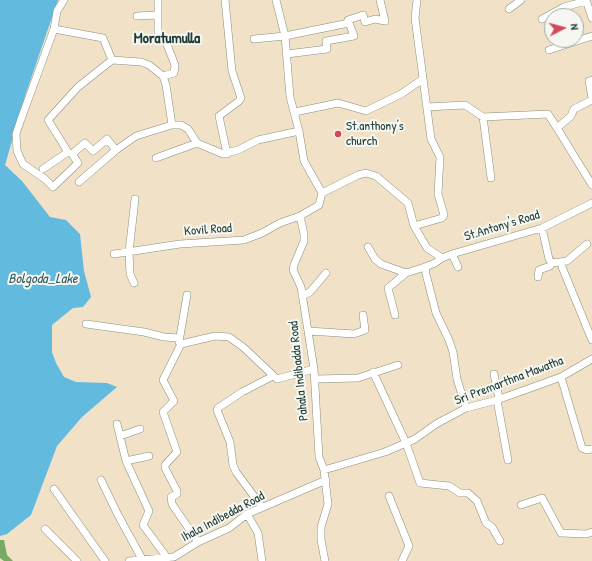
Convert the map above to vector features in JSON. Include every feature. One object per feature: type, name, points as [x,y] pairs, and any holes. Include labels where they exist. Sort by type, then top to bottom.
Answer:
[{"type":"street","points":[[64,0],[57,11],[54,29],[16,134],[16,151],[22,164],[45,179],[53,187],[78,163],[72,154],[85,143],[93,150],[107,139],[116,150]]},
{"type":"street","points":[[158,0],[158,32],[166,42],[175,65],[174,73],[163,76]]},
{"type":"street","points":[[225,0],[232,71],[241,98],[220,116],[227,154]]},
{"type":"street","points":[[276,0],[285,36],[290,97],[295,112],[304,161],[322,193],[319,205],[300,216]]},
{"type":"street","points":[[287,54],[327,49],[326,41],[354,36],[348,20],[356,17],[363,15],[365,22],[375,20],[385,21],[380,0]]},
{"type":"street","points":[[414,226],[442,218],[444,215],[438,194],[440,157],[431,139],[414,18],[417,0]]},
{"type":"street","points":[[509,9],[521,0]]},
{"type":"street","points":[[542,20],[564,7],[586,0],[592,18]]},
{"type":"street","points":[[137,16],[158,15]]},
{"type":"street","points":[[254,39],[285,36],[344,24]]},
{"type":"street","points":[[54,29],[103,38],[112,60]]},
{"type":"street","points":[[549,50],[592,36]]},
{"type":"street","points":[[44,169],[68,152],[48,120],[78,87],[112,60],[141,62],[150,65],[163,76],[166,85],[172,125]]},
{"type":"street","points":[[295,112],[338,103],[366,110],[401,94],[423,79]]},
{"type":"street","points":[[557,128],[571,116],[574,109],[592,99],[589,82],[592,80]]},
{"type":"street","points":[[427,107],[465,105],[483,117],[548,114],[592,185]]},
{"type":"street","points":[[483,117],[491,178]]},
{"type":"street","points":[[79,182],[116,150],[146,132],[172,125],[181,125],[188,129],[196,143],[224,154],[258,140],[299,131]]},
{"type":"street","points":[[156,158],[196,143]]},
{"type":"street","points":[[322,193],[358,175],[366,174],[376,176],[408,203],[414,226],[427,248],[442,258]]},
{"type":"street","points":[[134,283],[130,274],[129,252],[135,199]]},
{"type":"street","name":"St.Antony's Road","points":[[406,273],[435,263],[452,254],[542,228],[592,203]]},
{"type":"street","name":"Kovil Road","points":[[114,254],[180,244],[244,240],[262,233],[280,223],[300,216]]},
{"type":"street","name":"Pahala Indibadda Road","points":[[300,216],[304,241],[293,270],[302,296],[309,331],[314,369],[319,457],[326,480],[328,504],[321,527],[321,540],[325,561]]},
{"type":"street","points":[[542,228],[549,258],[552,263]]},
{"type":"street","points":[[538,276],[539,270],[550,266],[552,263],[562,263],[574,256],[587,244]]},
{"type":"street","points":[[368,247],[375,259],[381,264],[406,273]]},
{"type":"street","name":"St.Antony's Road","points":[[452,254],[458,266]]},
{"type":"street","points":[[562,263],[562,267],[592,340]]},
{"type":"street","points":[[425,267],[432,301],[449,340],[457,379],[466,408]]},
{"type":"street","points":[[395,315],[388,288],[406,273]]},
{"type":"street","points":[[302,296],[310,292],[326,274]]},
{"type":"street","points":[[187,295],[180,341],[165,374],[164,380],[174,402],[163,412],[177,452],[165,465],[165,468],[177,491],[177,494],[171,497],[172,504],[198,542]]},
{"type":"street","points":[[309,331],[354,334],[365,330],[363,315]]},
{"type":"street","points":[[86,324],[144,332],[180,341],[215,336],[229,337],[255,357],[277,379],[314,369]]},
{"type":"street","name":"Sri Premarthna Mawatha","points":[[324,470],[386,452],[406,443],[436,424],[466,408],[498,399],[561,377],[592,359]]},
{"type":"street","points":[[315,379],[358,378],[398,365]]},
{"type":"street","points":[[373,372],[406,443],[420,484],[449,486],[460,493],[468,493],[477,501],[486,523],[492,527],[500,541]]},
{"type":"street","points":[[494,374],[508,460]]},
{"type":"street","points":[[262,508],[236,472],[233,465],[230,442],[217,410],[242,392],[273,376]]},
{"type":"street","points":[[561,377],[582,448],[587,450],[592,449]]},
{"type":"street","points":[[118,424],[126,461],[149,511],[143,525],[172,559]]},
{"type":"street","points":[[120,436],[140,429]]},
{"type":"street","points":[[126,461],[149,456]]},
{"type":"street","points":[[101,480],[142,559]]},
{"type":"street","name":"Ihala Indibedda Road","points":[[172,559],[198,542],[229,528],[247,514],[326,480]]},
{"type":"street","points":[[54,489],[105,561]]},
{"type":"street","points":[[389,496],[409,546],[402,561]]},
{"type":"street","points":[[521,505],[542,498],[561,534],[586,534],[592,532]]},
{"type":"street","points":[[247,514],[258,533],[262,561]]},
{"type":"street","points":[[45,529],[77,561]]},
{"type":"street","points":[[129,561],[142,559],[172,559]]},
{"type":"green space","points":[[0,540],[4,540],[7,555],[13,561],[4,561],[0,558]]},
{"type":"water","name":"Bolgoda_Lake","points":[[0,0],[58,0],[26,93],[5,165],[22,181],[50,217],[66,220],[80,234],[84,271],[91,297],[83,307],[73,308],[52,325],[52,352],[56,363],[64,377],[76,382],[107,383],[117,387],[82,417],[57,446],[31,515],[7,534],[0,536]]},
{"type":"place","name":"St.anthony's church","points":[[338,134]]},
{"type":"district","name":"Moratumulla","points":[[167,39]]}]
